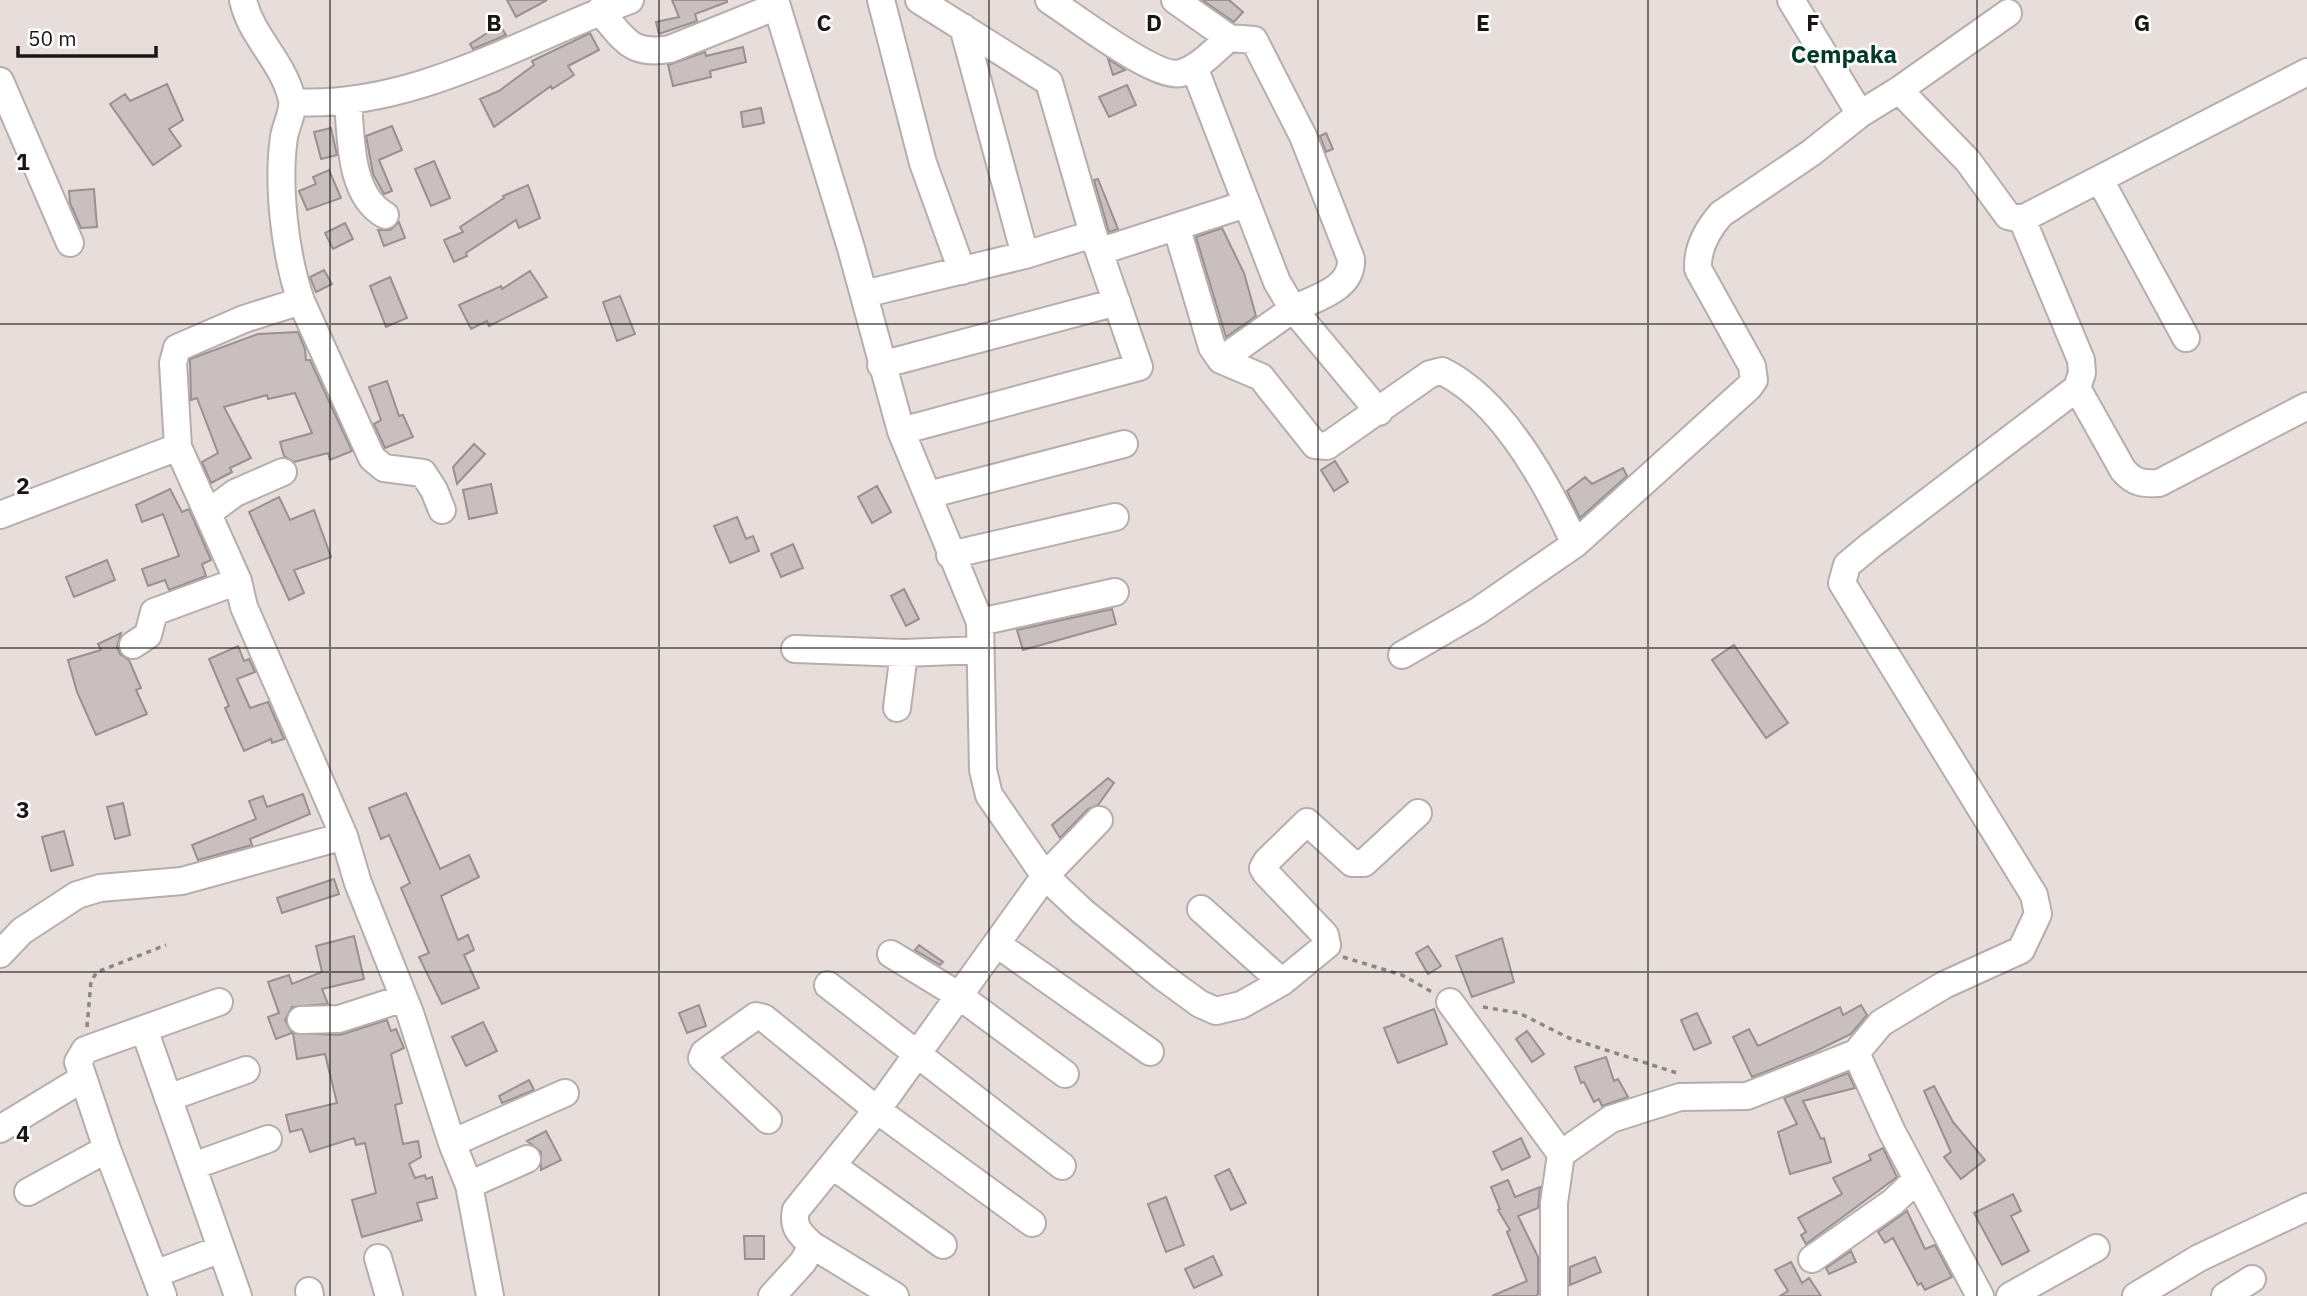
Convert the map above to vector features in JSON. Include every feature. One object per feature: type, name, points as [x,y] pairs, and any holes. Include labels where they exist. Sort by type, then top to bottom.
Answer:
[{"type":"street","points":[[243,0],[249,23],[278,66],[293,102],[284,137],[282,200],[294,283],[301,301],[372,458],[384,468],[423,473],[442,510]]},
{"type":"street","points":[[293,102],[327,104],[348,101],[466,71],[629,0]]},
{"type":"street","points":[[881,0],[923,163],[962,271]]},
{"type":"street","points":[[901,431],[1139,367],[1097,243],[1049,82],[919,0]]},
{"type":"street","points":[[1049,0],[1140,62],[1168,74],[1194,67],[1229,38]]},
{"type":"street","points":[[1175,0],[1229,38],[1254,40],[1303,136],[1351,259],[1351,273],[1342,285],[1293,309],[1221,360]]},
{"type":"street","points":[[1791,0],[1860,114]]},
{"type":"street","points":[[599,11],[632,48],[655,51],[670,49],[776,3],[864,294],[901,431],[950,555],[980,622],[983,769],[989,794],[1045,876],[1082,911],[1200,1004],[1216,1010],[1228,1010],[1282,982],[1327,945],[1325,935],[1266,873],[1264,864],[1307,822],[1352,863],[1364,863],[1418,813]]},
{"type":"street","points":[[1402,655],[1478,611],[1576,544],[1743,393],[1754,380],[1752,366],[1698,270],[1697,253],[1721,214],[1811,153],[1860,114],[1899,90],[2008,13]]},
{"type":"street","points":[[962,27],[1025,256]]},
{"type":"street","points":[[1194,67],[1277,282],[1293,309],[1380,412]]},
{"type":"street","points":[[1899,90],[1968,161],[2008,216],[2022,219],[2307,72]]},
{"type":"street","points":[[0,82],[70,243]]},
{"type":"street","points":[[348,101],[357,174],[371,204],[385,215]]},
{"type":"street","points":[[2100,180],[2186,338]]},
{"type":"street","points":[[864,294],[1025,256],[1177,229],[1246,204]]},
{"type":"street","points":[[1561,1154],[1611,1119],[1680,1097],[1747,1096],[1856,1053],[1881,1023],[1944,985],[2021,950],[2038,914],[2034,895],[1843,590],[1842,577],[1847,565],[1871,545],[2077,388],[2082,373],[2081,360],[2022,219]]},
{"type":"street","points":[[1177,229],[1212,347],[1221,360],[1261,377],[1315,445],[1328,446],[1380,412],[1430,374],[1447,373],[1494,412],[1538,469],[1576,544]]},
{"type":"street","points":[[301,301],[244,319],[177,348],[173,363],[178,447],[238,581],[244,607],[344,836],[358,883],[404,999],[452,1143],[469,1185],[490,1296]]},
{"type":"street","points":[[881,365],[1117,302]]},
{"type":"street","points":[[2077,388],[2123,470],[2131,479],[2142,484],[2159,483],[2307,406]]},
{"type":"street","points":[[928,495],[1124,443]]},
{"type":"street","points":[[0,515],[178,447]]},
{"type":"street","points":[[208,513],[236,493],[283,471]]},
{"type":"street","points":[[950,555],[1115,517]]},
{"type":"street","points":[[133,645],[148,635],[154,612],[238,581]]},
{"type":"street","points":[[980,622],[1115,592]]},
{"type":"street","points":[[795,649],[904,653],[980,650]]},
{"type":"street","points":[[897,708],[904,653]]},
{"type":"street","points":[[895,1296],[812,1245],[799,1233],[794,1220],[796,1210],[877,1110],[1045,876],[1099,820]]},
{"type":"street","points":[[0,954],[22,931],[57,905],[78,895],[100,888],[182,881],[344,836]]},
{"type":"street","points":[[1201,909],[1282,982]]},
{"type":"street","points":[[997,944],[1150,1052]]},
{"type":"street","points":[[891,954],[958,995],[1065,1074]]},
{"type":"street","points":[[828,985],[1062,1166]]},
{"type":"street","points":[[301,1020],[339,1019],[404,999]]},
{"type":"street","points":[[219,1002],[85,1050],[78,1062],[107,1149],[159,1285],[221,1249]]},
{"type":"street","points":[[1450,1002],[1561,1154],[1554,1203],[1554,1296]]},
{"type":"street","points":[[768,1120],[702,1058],[704,1053],[756,1016],[764,1018],[877,1110],[1032,1223]]},
{"type":"street","points":[[144,1029],[238,1296]]},
{"type":"street","points":[[1856,1053],[1892,1132],[1980,1296]]},
{"type":"street","points":[[169,1098],[246,1070]]},
{"type":"street","points":[[0,1129],[82,1079]]},
{"type":"street","points":[[452,1143],[565,1093]]},
{"type":"street","points":[[192,1166],[268,1139]]},
{"type":"street","points":[[28,1192],[107,1149]]},
{"type":"street","points":[[469,1185],[527,1159]]},
{"type":"street","points":[[833,1166],[943,1245]]},
{"type":"street","points":[[1812,1259],[1892,1202],[1917,1179]]},
{"type":"street","points":[[2136,1296],[2199,1258],[2307,1207]]},
{"type":"street","points":[[774,1296],[803,1262],[812,1245]]},
{"type":"street","points":[[2010,1296],[2096,1248]]},
{"type":"street","points":[[378,1258],[389,1296]]},
{"type":"street","points":[[2225,1296],[2252,1279]]},
{"type":"path","points":[[85,1050],[91,981],[97,972],[166,945]]},
{"type":"path","points":[[1316,956],[1337,955],[1402,975],[1450,1002],[1519,1013],[1569,1038],[1681,1075]]},
{"type":"building","points":[[507,0],[547,0],[516,17]]},
{"type":"building","points":[[672,0],[727,2],[695,14],[697,21],[659,34],[656,22],[679,17]]},
{"type":"building","points":[[1202,0],[1229,0],[1243,12],[1234,22]]},
{"type":"building","points":[[500,25],[506,35],[473,49],[470,44]]},
{"type":"building","points":[[590,33],[599,50],[568,66],[574,75],[552,89],[551,86],[494,127],[480,99],[499,91],[534,65],[532,61]]},
{"type":"building","points":[[743,47],[746,62],[710,71],[711,77],[673,86],[668,65],[705,52],[706,56]]},
{"type":"building","points":[[1108,59],[1125,70],[1113,75]]},
{"type":"building","points":[[167,84],[183,120],[169,129],[181,146],[153,165],[110,104],[125,94],[130,101]]},
{"type":"building","points":[[1127,85],[1136,105],[1109,117],[1099,97]]},
{"type":"building","points":[[761,108],[764,123],[743,127],[741,112]]},
{"type":"building","points":[[392,126],[402,150],[379,160],[392,191],[384,194],[373,174],[366,136]]},
{"type":"building","points":[[331,128],[337,155],[321,159],[314,132]]},
{"type":"building","points":[[1326,133],[1333,149],[1326,152],[1320,136]]},
{"type":"building","points":[[434,161],[450,198],[431,206],[415,169]]},
{"type":"building","points":[[329,170],[341,198],[307,210],[299,191],[316,184],[313,177]]},
{"type":"building","points":[[1098,179],[1118,229],[1109,232],[1094,180]]},
{"type":"building","points":[[528,185],[540,218],[519,228],[516,220],[466,253],[467,256],[454,262],[444,240],[463,232],[460,227],[504,198],[503,196]]},
{"type":"building","points":[[94,189],[97,227],[81,228],[70,203],[69,191]]},
{"type":"building","points":[[399,222],[405,238],[384,246],[378,230],[390,230]]},
{"type":"building","points":[[345,223],[353,239],[333,249],[325,233]]},
{"type":"building","points":[[1222,228],[1244,273],[1256,316],[1226,337],[1196,237]]},
{"type":"building","points":[[324,270],[332,284],[316,292],[310,277]]},
{"type":"building","points":[[530,271],[547,297],[489,326],[487,321],[471,329],[459,305],[501,286],[502,289]]},
{"type":"building","points":[[390,277],[407,318],[386,327],[370,286]]},
{"type":"building","points":[[620,296],[635,334],[617,341],[603,302]]},
{"type":"building","points":[[298,332],[306,360],[310,360],[352,451],[330,460],[328,453],[294,462],[284,456],[280,442],[312,433],[295,393],[268,399],[267,395],[224,407],[251,458],[230,468],[232,472],[211,483],[202,462],[218,453],[197,398],[191,400],[190,359],[258,334]]},
{"type":"building","points":[[387,381],[399,416],[403,415],[413,437],[385,448],[374,424],[381,420],[369,387]]},
{"type":"building","points":[[474,444],[485,454],[457,484],[453,467]]},
{"type":"building","points":[[1335,461],[1348,482],[1334,491],[1321,470]]},
{"type":"building","points":[[1623,468],[1627,476],[1580,518],[1567,491],[1585,477],[1592,484]]},
{"type":"building","points":[[491,484],[497,513],[469,519],[463,490]]},
{"type":"building","points":[[877,486],[891,512],[872,523],[858,497]]},
{"type":"building","points":[[170,489],[182,512],[189,509],[211,560],[202,564],[206,576],[169,590],[165,580],[148,586],[142,569],[179,556],[163,514],[142,522],[136,505]]},
{"type":"building","points":[[279,497],[290,520],[314,510],[331,557],[294,570],[304,593],[289,600],[249,512]]},
{"type":"building","points":[[737,517],[746,539],[753,536],[759,551],[730,563],[714,526]]},
{"type":"building","points":[[793,544],[803,568],[781,577],[771,554]]},
{"type":"building","points":[[107,560],[115,580],[74,597],[66,577]]},
{"type":"building","points":[[904,589],[919,619],[906,626],[891,596]]},
{"type":"building","points":[[1112,609],[1116,624],[1023,650],[1017,630]]},
{"type":"building","points":[[121,633],[117,647],[120,654],[129,660],[141,688],[136,690],[147,714],[96,735],[77,692],[68,660],[101,650],[98,644]]},
{"type":"building","points":[[1734,645],[1788,723],[1766,738],[1712,660]]},
{"type":"building","points":[[238,646],[244,661],[249,659],[255,672],[237,679],[250,708],[268,702],[284,739],[272,743],[271,739],[244,751],[225,708],[229,706],[209,659]]},
{"type":"building","points":[[1108,778],[1114,783],[1098,805],[1088,809],[1060,838],[1052,825]]},
{"type":"building","points":[[406,793],[440,869],[469,855],[479,877],[441,896],[458,940],[468,935],[474,950],[464,955],[479,988],[442,1004],[419,957],[429,953],[401,888],[410,883],[389,835],[381,839],[369,808]]},
{"type":"building","points":[[303,794],[310,814],[250,839],[252,845],[198,860],[192,845],[256,819],[249,801],[263,796],[267,807]]},
{"type":"building","points":[[123,803],[130,835],[115,839],[107,807]]},
{"type":"building","points":[[64,831],[73,865],[51,871],[42,837]]},
{"type":"building","points":[[334,879],[339,894],[282,913],[277,898]]},
{"type":"building","points":[[354,936],[364,979],[322,989],[328,1004],[292,1007],[285,1020],[292,1033],[276,1039],[268,1017],[279,1013],[268,982],[289,975],[292,984],[322,972],[316,946]]},
{"type":"building","points":[[1502,938],[1514,982],[1472,997],[1456,956]]},
{"type":"building","points":[[919,945],[943,962],[940,965],[915,950]]},
{"type":"building","points":[[1428,946],[1441,966],[1428,974],[1416,953]]},
{"type":"building","points":[[699,1005],[706,1026],[687,1033],[679,1013]]},
{"type":"building","points":[[1861,1005],[1867,1015],[1851,1034],[1752,1077],[1733,1037],[1749,1029],[1758,1046],[1840,1007],[1843,1015]]},
{"type":"building","points":[[1434,1009],[1447,1044],[1398,1063],[1384,1028]]},
{"type":"building","points":[[1697,1013],[1711,1043],[1694,1050],[1681,1020]]},
{"type":"building","points":[[387,1020],[391,1031],[396,1029],[404,1048],[391,1054],[402,1103],[395,1105],[403,1144],[418,1141],[421,1157],[409,1164],[415,1178],[425,1175],[426,1179],[432,1177],[437,1198],[417,1203],[422,1220],[362,1237],[352,1200],[376,1193],[365,1143],[356,1145],[354,1138],[310,1152],[302,1129],[290,1132],[286,1115],[337,1103],[325,1054],[297,1059],[293,1033],[340,1035]]},
{"type":"building","points":[[483,1022],[497,1051],[466,1066],[452,1037]]},
{"type":"building","points":[[1527,1031],[1544,1054],[1532,1062],[1516,1039]]},
{"type":"building","points":[[1606,1057],[1614,1081],[1618,1079],[1628,1097],[1602,1106],[1599,1099],[1594,1102],[1584,1082],[1581,1083],[1575,1067]]},
{"type":"building","points":[[1848,1073],[1855,1088],[1803,1101],[1821,1139],[1824,1138],[1831,1162],[1790,1174],[1778,1132],[1797,1124],[1784,1098]]},
{"type":"building","points":[[529,1080],[534,1090],[502,1103],[499,1096]]},
{"type":"building","points":[[1934,1086],[1953,1122],[1985,1160],[1961,1179],[1944,1157],[1951,1152],[1924,1091]]},
{"type":"building","points":[[546,1131],[561,1160],[541,1170],[541,1152],[527,1141]]},
{"type":"building","points":[[1521,1138],[1530,1157],[1502,1170],[1493,1152]]},
{"type":"building","points":[[1883,1148],[1897,1177],[1806,1244],[1801,1235],[1806,1232],[1798,1218],[1842,1194],[1833,1178],[1871,1160],[1869,1155]]},
{"type":"building","points":[[1229,1169],[1246,1203],[1231,1210],[1215,1176]]},
{"type":"building","points":[[1508,1180],[1515,1197],[1540,1187],[1538,1208],[1518,1216],[1538,1257],[1536,1296],[1492,1296],[1527,1281],[1507,1232],[1510,1230],[1498,1210],[1500,1209],[1491,1187]]},
{"type":"building","points":[[2013,1194],[2021,1211],[2011,1216],[2029,1251],[2002,1265],[1974,1213]]},
{"type":"building","points":[[1166,1197],[1184,1245],[1166,1252],[1148,1204]]},
{"type":"building","points":[[1907,1211],[1925,1249],[1935,1245],[1952,1277],[1925,1290],[1921,1283],[1918,1285],[1893,1238],[1885,1243],[1878,1232]]},
{"type":"building","points":[[744,1236],[764,1236],[764,1259],[745,1259]]},
{"type":"building","points":[[1851,1251],[1856,1262],[1829,1274],[1826,1268]]},
{"type":"building","points":[[1213,1256],[1222,1275],[1194,1288],[1185,1269]]},
{"type":"building","points":[[1595,1257],[1601,1272],[1570,1285],[1570,1267]]},
{"type":"building","points":[[1791,1262],[1802,1283],[1809,1278],[1821,1296],[1780,1296],[1788,1291],[1775,1270]]},
{"type":"district","name":"Cempaka","points":[[1844,55]]}]
